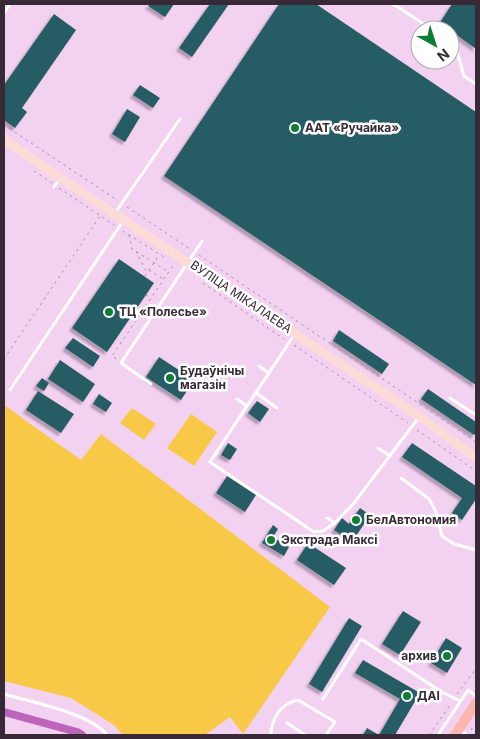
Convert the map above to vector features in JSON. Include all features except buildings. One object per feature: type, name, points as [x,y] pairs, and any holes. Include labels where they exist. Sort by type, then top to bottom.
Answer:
[{"type":"main road","name":"ВУЛІЦА МІКАЛАЕВА","points":[[4,139],[56,183],[115,214],[121,224],[296,334],[419,416],[476,458]]},
{"type":"main road","points":[[462,734],[476,703]]},
{"type":"lane","points":[[4,13],[10,4]]},
{"type":"lane","points":[[393,4],[418,20]]},
{"type":"lane","points":[[460,62],[464,76],[476,84]]},
{"type":"lane","points":[[115,214],[180,119]]},
{"type":"lane","points":[[10,390],[121,224]]},
{"type":"lane","points":[[152,384],[121,362],[202,241]]},
{"type":"lane","points":[[296,334],[210,462],[314,532],[323,531],[335,523],[354,503],[419,416]]},
{"type":"lane","points":[[259,366],[269,373]]},
{"type":"lane","points":[[256,393],[277,408]]},
{"type":"lane","points":[[450,398],[476,415]]},
{"type":"lane","points":[[237,399],[248,406]]},
{"type":"lane","points":[[378,448],[390,456]]},
{"type":"lane","points":[[401,478],[429,499],[436,512],[442,536],[454,544],[476,550]]},
{"type":"lane","points":[[328,518],[335,523]]},
{"type":"lane","points":[[323,699],[361,640],[440,691],[460,701]]},
{"type":"lane","points":[[438,735],[468,690],[476,696]]},
{"type":"lane","points":[[4,694],[67,711],[102,729],[107,735]]},
{"type":"lane","points":[[271,735],[277,713],[289,702],[298,700],[335,722],[326,735]]},
{"type":"lane","points":[[287,723],[306,735]]},
{"type":"path","points":[[4,126],[476,442]]},
{"type":"path","points":[[33,170],[56,183],[100,216],[121,224],[128,234],[132,248],[168,272]]},
{"type":"path","points":[[4,359],[100,216]]},
{"type":"path","points":[[128,234],[167,259]]},
{"type":"path","points":[[136,251],[147,273]]},
{"type":"path","points":[[144,276],[160,254]]},
{"type":"path","points":[[121,362],[112,356],[174,264],[185,266]]},
{"type":"path","points":[[149,270],[163,280]]},
{"type":"path","points":[[198,280],[476,471]]},
{"type":"path","points":[[146,295],[151,298]]},
{"type":"path","points":[[462,734],[476,723]]},
{"type":"shaded area","points":[[4,405],[81,460],[101,434],[330,607],[243,734],[230,717],[205,735],[123,735],[114,725],[71,698],[4,681]]},
{"type":"shaded area","points":[[132,408],[156,424],[144,440],[120,423]]},
{"type":"shaded area","points":[[191,414],[217,432],[194,466],[167,448]]},
{"type":"waterway","points":[[4,712],[82,735]]},
{"type":"place","name":"ААТ «Ручайка»","points":[[295,128]]},
{"type":"place","name":"ТЦ «Полесье»","points":[[109,312]]},
{"type":"place","name":"Будаўнічы магазін","points":[[170,378]]},
{"type":"place","name":"БелАвтономия","points":[[356,520]]},
{"type":"place","name":"Экстрада Максі","points":[[271,540]]},
{"type":"place","name":"архив","points":[[447,656]]},
{"type":"place","name":"ДАІ","points":[[407,696]]}]
